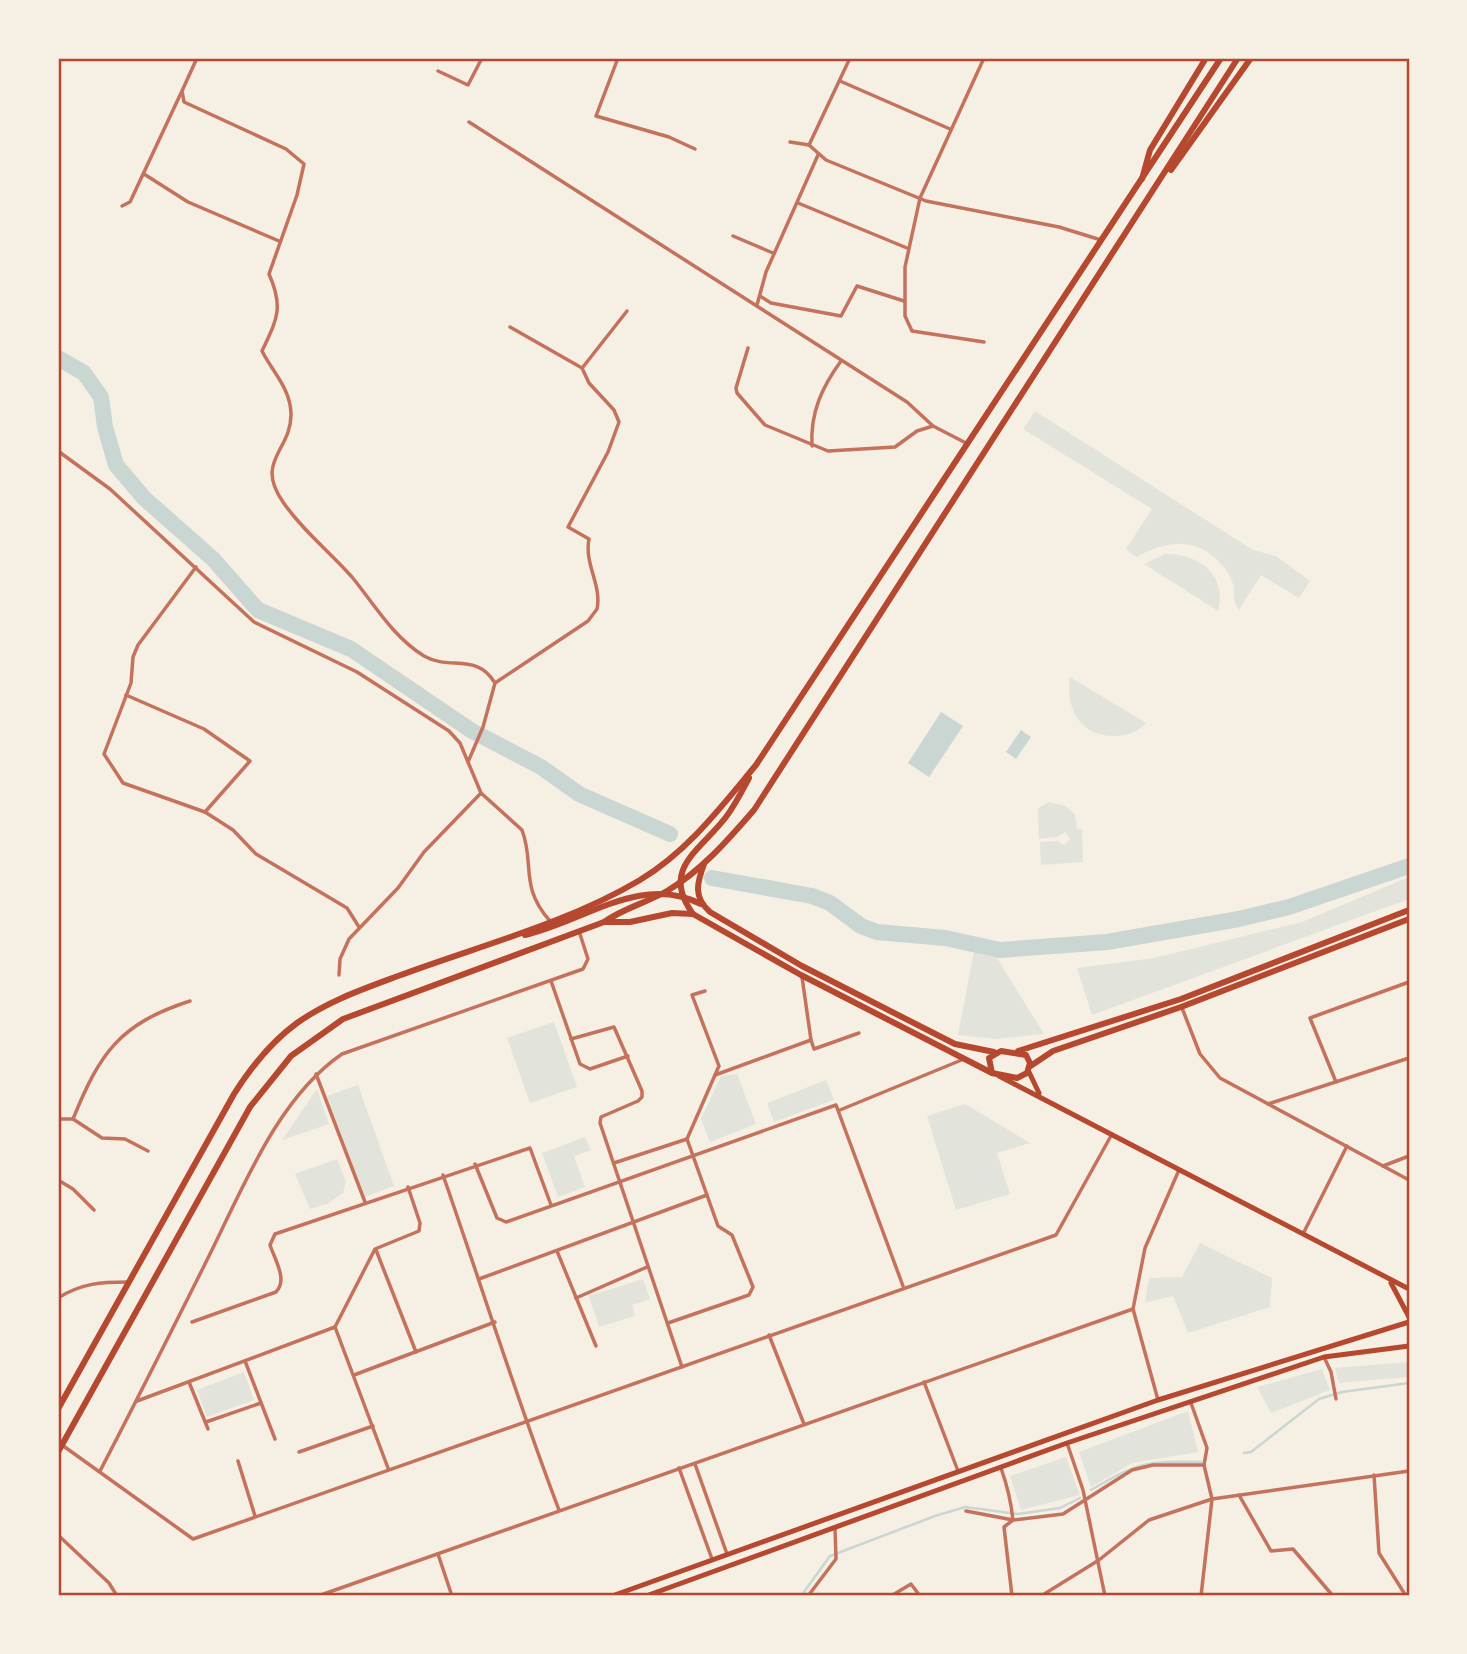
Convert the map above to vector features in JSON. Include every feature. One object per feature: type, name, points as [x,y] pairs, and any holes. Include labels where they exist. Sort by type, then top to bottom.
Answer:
[{"type":"main road","points":[[1142,182],[1150,150],[1206,58]]},
{"type":"main road","points":[[692,914],[681,896],[679,884],[687,861],[726,817],[756,765],[1222,58]]},
{"type":"main road","points":[[60,1448],[250,1107],[290,1056],[324,1030],[363,1010],[604,922],[619,911],[664,893],[704,862],[754,810],[1238,58]]},
{"type":"main road","points":[[1150,196],[1191,145],[1251,58]]},
{"type":"main road","points":[[58,1409],[234,1094],[256,1063],[282,1036],[312,1013],[346,996],[500,941],[621,890],[655,870],[686,846],[756,765]]},
{"type":"main road","points":[[702,905],[697,884],[704,862]]},
{"type":"main road","points":[[500,941],[534,933],[637,895],[664,893],[681,896],[702,905],[802,966],[955,1044],[994,1052],[1018,1051],[1181,999],[1409,910]]},
{"type":"main road","points":[[604,922],[630,922],[672,913],[692,914],[801,975],[967,1057],[1409,1289]]},
{"type":"main road","points":[[994,1052],[988,1062],[994,1073],[1017,1078],[1052,1051],[1181,1007],[1409,919]]},
{"type":"main road","points":[[1018,1051],[1026,1055],[1041,1096]]},
{"type":"main road","points":[[1389,1280],[1409,1317]]},
{"type":"main road","points":[[612,1596],[1158,1401],[1409,1322]]},
{"type":"main road","points":[[646,1596],[1067,1443],[1324,1357],[1409,1346]]},
{"type":"street","points":[[122,206],[130,202],[197,58]]},
{"type":"street","points":[[438,72],[468,85],[482,58]]},
{"type":"street","points":[[618,58],[596,116],[669,137],[695,149]]},
{"type":"street","points":[[809,145],[850,58]]},
{"type":"street","points":[[984,58],[920,198],[907,248],[904,302],[906,324],[912,331],[984,342]]},
{"type":"street","points":[[840,81],[950,129]]},
{"type":"street","points":[[182,92],[184,102],[191,107],[286,149],[300,159],[304,171],[269,274],[278,296],[277,322],[262,351],[284,387],[291,409],[288,432],[272,464],[276,490],[291,514],[351,577],[382,618],[415,649],[434,660],[466,663],[487,670],[495,682]]},
{"type":"street","points":[[469,122],[907,402],[933,426],[968,444]]},
{"type":"street","points":[[790,142],[809,145],[818,155],[920,198],[1059,226],[1101,240]]},
{"type":"street","points":[[756,305],[774,253],[818,155]]},
{"type":"street","points":[[144,174],[188,202],[279,241]]},
{"type":"street","points":[[798,204],[907,248]]},
{"type":"street","points":[[733,236],[774,253]]},
{"type":"street","points":[[760,296],[771,303],[841,316],[857,286],[904,302]]},
{"type":"street","points":[[582,368],[627,311]]},
{"type":"street","points":[[468,762],[483,727],[495,682],[588,621],[597,610],[597,589],[587,556],[589,539],[568,527],[608,452],[619,422],[614,410],[589,383],[582,368],[510,327]]},
{"type":"street","points":[[748,348],[736,388],[737,393],[765,425],[812,446],[828,451],[884,449],[895,447],[917,431],[933,426]]},
{"type":"street","points":[[812,446],[812,421],[817,402],[841,360]]},
{"type":"street","points":[[58,451],[110,489],[254,622],[365,676],[449,731],[460,743],[481,793],[522,830],[528,877],[540,909],[550,920]]},
{"type":"street","points":[[196,567],[138,645],[126,695],[104,754],[123,783],[205,812],[233,830],[256,854],[347,908],[359,927]]},
{"type":"street","points":[[126,695],[188,720],[235,748],[250,761],[205,812]]},
{"type":"street","points":[[339,975],[340,959],[359,927],[398,888],[424,852],[481,793]]},
{"type":"street","points":[[100,1471],[256,1163],[292,1101],[316,1074],[342,1054],[583,969],[587,964],[579,931]]},
{"type":"street","points":[[801,975],[814,1049],[859,1033]]},
{"type":"street","points":[[551,981],[571,1039],[585,1068],[590,1069],[628,1056]]},
{"type":"street","points":[[1336,1082],[1310,1018],[1409,982]]},
{"type":"street","points":[[667,1323],[752,1292],[753,1287],[732,1235],[718,1226],[687,1139],[719,1066],[692,995],[705,991]]},
{"type":"street","points":[[73,1119],[93,1071],[118,1038],[158,1011],[190,1001]]},
{"type":"street","points":[[1181,1007],[1200,1054],[1220,1078],[1409,1180]]},
{"type":"street","points":[[571,1039],[614,1027],[628,1056],[642,1097],[601,1117],[646,1267],[682,1367]]},
{"type":"street","points":[[715,1075],[811,1040]]},
{"type":"street","points":[[840,1110],[967,1057]]},
{"type":"street","points":[[1268,1104],[1409,1058]]},
{"type":"street","points":[[316,1074],[365,1202]]},
{"type":"street","points":[[475,1164],[500,1222],[831,1105],[840,1110],[903,1286]]},
{"type":"street","points":[[58,1119],[73,1119],[102,1138],[125,1139],[148,1151]]},
{"type":"street","points":[[60,1448],[100,1471],[193,1539],[388,1468],[526,1423],[903,1286],[1056,1235],[1112,1134]]},
{"type":"street","points":[[614,1163],[687,1139]]},
{"type":"street","points":[[1303,1234],[1347,1146]]},
{"type":"street","points":[[192,1322],[276,1292],[281,1287],[282,1279],[270,1245],[275,1234],[475,1164],[530,1148],[551,1206]]},
{"type":"street","points":[[1383,1166],[1409,1156]]},
{"type":"street","points":[[1158,1401],[1133,1309],[1145,1248],[1179,1170]]},
{"type":"street","points":[[443,1175],[495,1322],[526,1423],[559,1511]]},
{"type":"street","points":[[58,1180],[94,1210]]},
{"type":"street","points":[[136,1401],[335,1327],[375,1249],[419,1231],[420,1223],[408,1187]]},
{"type":"street","points":[[479,1279],[707,1195]]},
{"type":"street","points":[[375,1249],[416,1352]]},
{"type":"street","points":[[557,1251],[596,1346]]},
{"type":"street","points":[[576,1298],[646,1267]]},
{"type":"street","points":[[58,1298],[79,1286],[97,1282],[131,1282]]},
{"type":"street","points":[[318,1596],[1133,1309]]},
{"type":"street","points":[[354,1375],[495,1322]]},
{"type":"street","points":[[335,1327],[388,1468]]},
{"type":"street","points":[[769,1335],[804,1424]]},
{"type":"street","points":[[1324,1357],[1331,1372],[1336,1399]]},
{"type":"street","points":[[245,1361],[275,1439]]},
{"type":"street","points":[[189,1382],[208,1429]]},
{"type":"street","points":[[924,1382],[958,1471]]},
{"type":"street","points":[[206,1422],[261,1403]]},
{"type":"street","points":[[1191,1403],[1207,1448],[1203,1457],[1212,1499],[1201,1596]]},
{"type":"street","points":[[299,1452],[373,1426]]},
{"type":"street","points":[[1067,1443],[1085,1500],[1105,1596]]},
{"type":"street","points":[[238,1461],[255,1516]]},
{"type":"street","points":[[695,1463],[727,1554]]},
{"type":"street","points":[[966,1511],[1013,1520],[1063,1514],[1132,1470],[1153,1465],[1204,1465]]},
{"type":"street","points":[[679,1468],[712,1559]]},
{"type":"street","points":[[1000,1468],[1010,1492],[1013,1520]]},
{"type":"street","points":[[1041,1596],[1099,1560],[1149,1520],[1212,1499],[1409,1471]]},
{"type":"street","points":[[1374,1475],[1379,1553],[1406,1596]]},
{"type":"street","points":[[1239,1495],[1271,1551],[1293,1549],[1333,1596]]},
{"type":"street","points":[[1012,1596],[1004,1527],[1013,1520]]},
{"type":"street","points":[[808,1596],[836,1559],[835,1528]]},
{"type":"street","points":[[58,1535],[109,1583],[117,1596]]},
{"type":"street","points":[[438,1554],[452,1596]]},
{"type":"street","points":[[891,1596],[911,1584],[920,1596]]},
{"type":"street","points":[[1399,1596],[1406,1596]]},
{"type":"shaded area","points":[[1035,411],[1253,550],[1276,556],[1310,581],[1299,598],[1261,575],[1239,610],[1228,572],[1205,550],[1185,544],[1166,545],[1136,557],[1126,549],[1152,509],[1023,429]]},
{"type":"shaded area","points":[[1165,554],[1189,557],[1208,569],[1219,587],[1218,611],[1144,564]]},
{"type":"shaded area","points":[[1070,677],[1146,723],[1136,731],[1121,736],[1104,735],[1085,727],[1073,710],[1070,700]]},
{"type":"shaded area","points":[[941,712],[963,726],[929,777],[908,763]]},
{"type":"shaded area","points":[[1021,730],[1031,737],[1016,759],[1006,752]]},
{"type":"shaded area","points":[[1048,802],[1065,806],[1075,814],[1077,829],[1082,829],[1083,862],[1041,865],[1040,842],[1057,841],[1064,845],[1070,839],[1065,832],[1057,837],[1039,839],[1038,809]]},
{"type":"shaded area","points":[[1409,877],[1409,899],[1092,1015],[1077,968],[1154,958],[1302,922]]},
{"type":"shaded area","points":[[974,951],[994,953],[1044,1034],[997,1039],[958,1035]]},
{"type":"shaded area","points":[[554,1022],[577,1087],[530,1103],[507,1038]]},
{"type":"shaded area","points":[[737,1074],[756,1124],[710,1142],[701,1119],[721,1076]]},
{"type":"shaded area","points":[[826,1080],[834,1100],[774,1122],[767,1103]]},
{"type":"shaded area","points":[[358,1085],[394,1186],[365,1197],[327,1096]]},
{"type":"shaded area","points":[[317,1089],[329,1124],[282,1140]]},
{"type":"shaded area","points":[[965,1104],[1030,1143],[997,1153],[1010,1194],[956,1210],[927,1116]]},
{"type":"shaded area","points":[[585,1137],[591,1150],[574,1156],[585,1187],[558,1197],[542,1153]]},
{"type":"shaded area","points":[[337,1159],[346,1181],[343,1193],[327,1204],[310,1209],[295,1174]]},
{"type":"shaded area","points":[[1200,1243],[1272,1278],[1270,1307],[1188,1333],[1173,1296],[1145,1303],[1149,1278],[1182,1277]]},
{"type":"shaded area","points":[[643,1279],[650,1299],[632,1305],[635,1316],[599,1327],[589,1296]]},
{"type":"shaded area","points":[[1409,1362],[1409,1377],[1339,1383],[1335,1368]]},
{"type":"shaded area","points":[[1322,1369],[1330,1390],[1271,1413],[1257,1387]]},
{"type":"shaded area","points":[[244,1372],[254,1400],[207,1417],[197,1390]]},
{"type":"shaded area","points":[[1188,1411],[1198,1452],[1132,1463],[1091,1487],[1079,1452]]},
{"type":"shaded area","points":[[1066,1457],[1080,1495],[1021,1510],[1010,1476]]},
{"type":"waterway","points":[[58,358],[84,373],[101,397],[105,427],[116,465],[144,498],[213,559],[258,610],[351,649],[472,731],[541,767],[579,794],[670,834]]},
{"type":"waterway","points":[[712,878],[812,896],[830,903],[861,926],[877,932],[945,938],[1000,950],[1107,942],[1239,919],[1289,907],[1409,866]]},
{"type":"waterway","points":[[1244,1453],[1251,1452],[1319,1399],[1342,1392],[1409,1383]]},
{"type":"waterway","points":[[1091,1490],[1143,1465],[1201,1462]]},
{"type":"waterway","points":[[801,1596],[830,1556],[935,1516],[965,1507],[1018,1514],[1060,1508],[1080,1498]]}]
